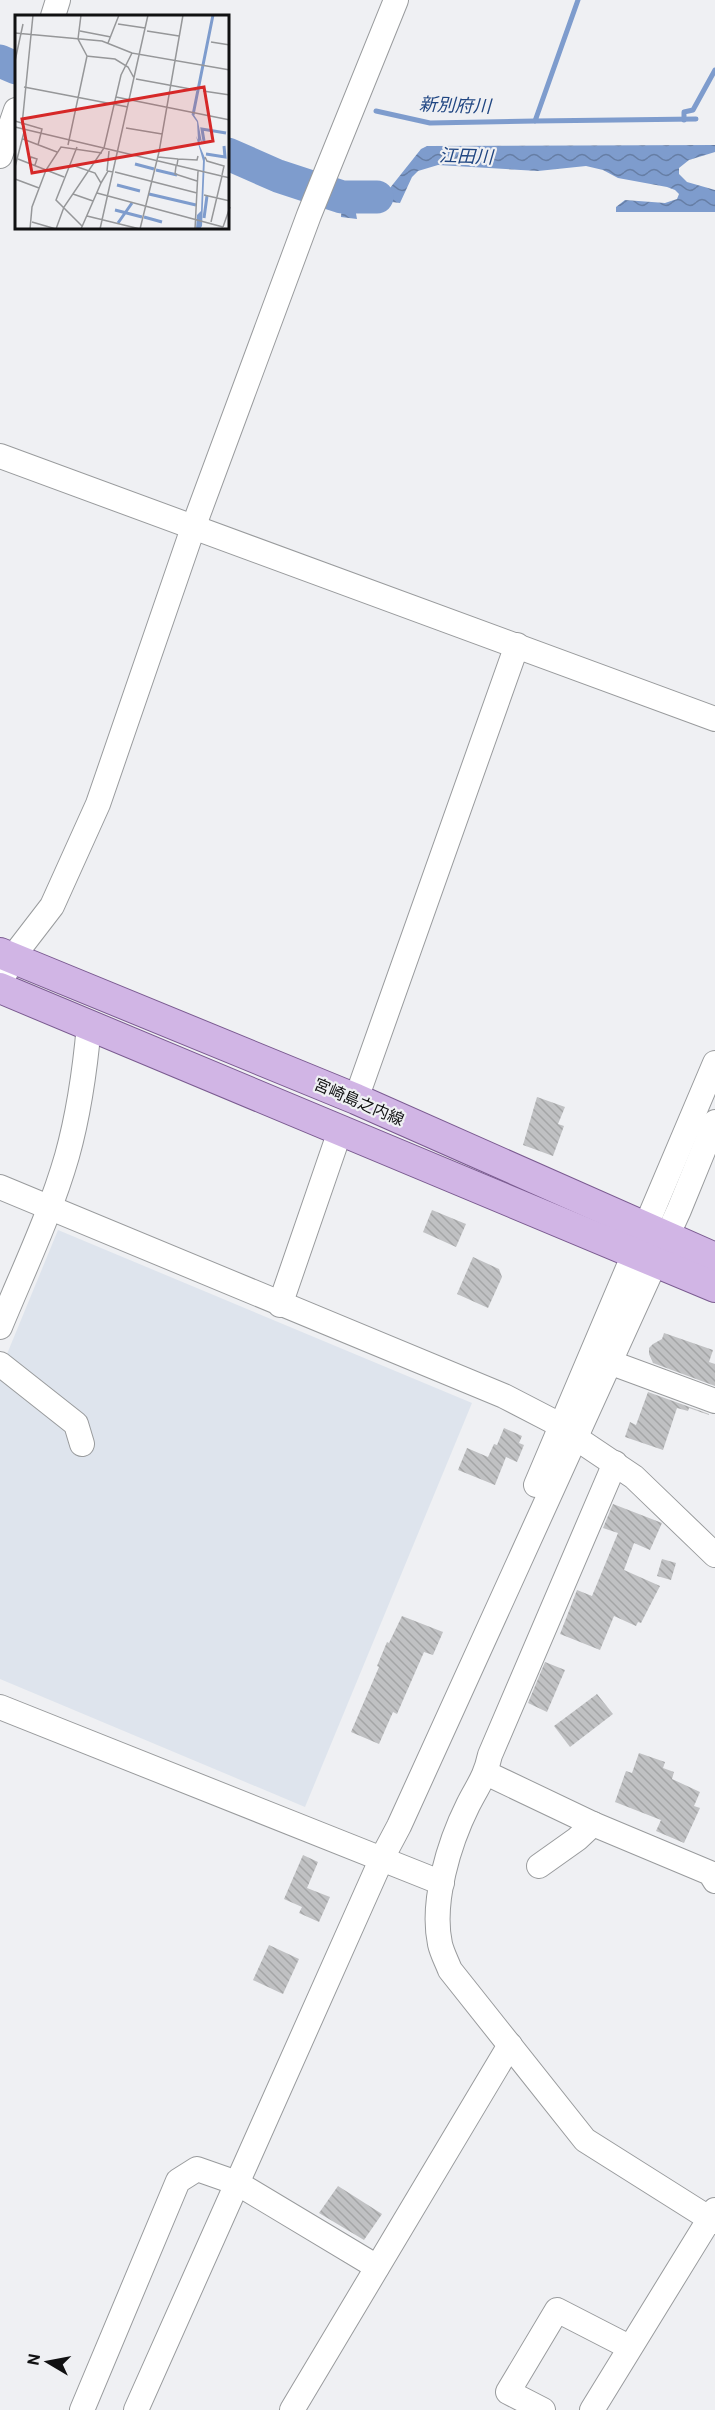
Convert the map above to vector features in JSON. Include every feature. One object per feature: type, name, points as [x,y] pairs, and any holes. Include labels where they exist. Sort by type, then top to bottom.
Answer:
[{"type":"main road","name":"宮崎島之内線","points":[[6,955],[356,1100],[650,1245],[715,1287]]},
{"type":"main road","name":"宮崎島之内線","points":[[0,986],[340,1131],[650,1245],[715,1258]]},
{"type":"street","points":[[53,15],[58,0]]},
{"type":"street","points":[[0,986],[6,955],[52,906],[98,804],[193,528],[315,203],[396,0]]},
{"type":"street","points":[[0,156],[15,113]]},
{"type":"street","points":[[0,456],[715,719]]},
{"type":"street","points":[[356,1100],[517,645]]},
{"type":"street","points":[[0,1327],[50,1208],[67,1157],[79,1106],[89,1025]]},
{"type":"street","points":[[569,1432],[609,1362],[715,1063]]},
{"type":"street","points":[[136,2410],[382,1858],[399,1827],[650,1245],[715,1122]]},
{"type":"street","points":[[280,1305],[340,1131]]},
{"type":"street","points":[[0,1187],[504,1396],[569,1432],[634,1477],[715,1555]]},
{"type":"street","points":[[609,1362],[715,1401]]},
{"type":"street","points":[[0,1364],[34,1401],[76,1424],[82,1443]]},
{"type":"street","points":[[596,2409],[629,2347],[713,2217],[585,2140],[450,1970],[438,1934],[442,1883],[456,1830],[486,1773],[490,1755],[615,1463]]},
{"type":"street","points":[[0,1707],[442,1883]]},
{"type":"street","points":[[486,1773],[593,1824],[713,1872]]},
{"type":"street","points":[[539,1866],[577,1839],[593,1824]]},
{"type":"street","points":[[292,2410],[510,2045]]},
{"type":"street","points":[[82,2410],[178,2181],[197,2169],[237,2183],[377,2267]]},
{"type":"street","points":[[543,2410],[508,2391],[557,2310],[629,2347]]},
{"type":"shaded area","points":[[58,1230],[472,1403],[305,1807],[0,1679],[0,1371]]},
{"type":"water","points":[[715,145],[715,152],[689,160],[679,168],[679,174],[687,182],[715,190],[715,212],[616,212],[616,207],[625,200],[665,203],[677,199],[679,194],[667,187],[618,178],[603,170],[586,166],[538,171],[438,165],[418,171],[412,177],[400,203],[366,199],[356,201],[357,219],[341,217],[342,203],[331,201],[335,190],[353,193],[386,193],[421,149],[427,146]]},
{"type":"building","points":[[537,1097],[565,1107],[558,1124],[564,1126],[553,1156],[523,1145]]},
{"type":"building","points":[[432,1210],[466,1224],[456,1247],[423,1232]]},
{"type":"building","points":[[473,1257],[499,1269],[502,1277],[488,1308],[457,1294]]},
{"type":"building","points":[[664,1333],[713,1350],[709,1362],[715,1364],[715,1386],[653,1363],[649,1348],[662,1339]]},
{"type":"building","points":[[648,1392],[709,1415],[689,1408],[688,1411],[677,1408],[663,1450],[625,1437],[630,1422],[636,1425]]},
{"type":"building","points":[[504,1428],[522,1436],[519,1443],[524,1445],[517,1462],[506,1457],[495,1485],[458,1470],[467,1448],[488,1457],[494,1444],[497,1445]]},
{"type":"building","points":[[613,1504],[662,1523],[650,1550],[634,1543],[624,1570],[660,1586],[641,1623],[638,1622],[636,1626],[614,1616],[600,1650],[560,1634],[577,1590],[592,1596],[618,1533],[603,1528]]},
{"type":"building","points":[[662,1559],[676,1563],[671,1580],[657,1576]]},
{"type":"building","points":[[402,1616],[443,1632],[433,1655],[424,1652],[397,1714],[393,1712],[379,1744],[351,1732],[379,1667],[377,1666],[387,1642],[389,1643]]},
{"type":"building","points":[[545,1662],[565,1670],[547,1712],[528,1703]]},
{"type":"building","points":[[597,1694],[613,1714],[570,1747],[554,1726]]},
{"type":"building","points":[[639,1753],[665,1762],[663,1768],[674,1772],[672,1779],[700,1792],[694,1806],[700,1808],[684,1843],[656,1831],[661,1820],[615,1802],[626,1771],[632,1773]]},
{"type":"building","points":[[303,1855],[318,1862],[307,1888],[330,1897],[319,1922],[299,1913],[302,1907],[284,1899]]},
{"type":"building","points":[[269,1945],[299,1959],[283,1994],[253,1980]]},
{"type":"building","points":[[338,2186],[382,2214],[364,2240],[319,2213]]},
{"type":"waterway","name":"新別府川","points":[[578,0],[535,121],[696,119]]},
{"type":"waterway","name":"江田川","points":[[0,61],[15,68]]},
{"type":"waterway","name":"新別府川","points":[[684,120],[684,112],[693,110],[715,70]]},
{"type":"waterway","name":"新別府川","points":[[376,111],[430,123],[535,121]]},
{"type":"waterway","name":"江田川","points":[[230,155],[278,176],[342,197],[377,197]]}]
